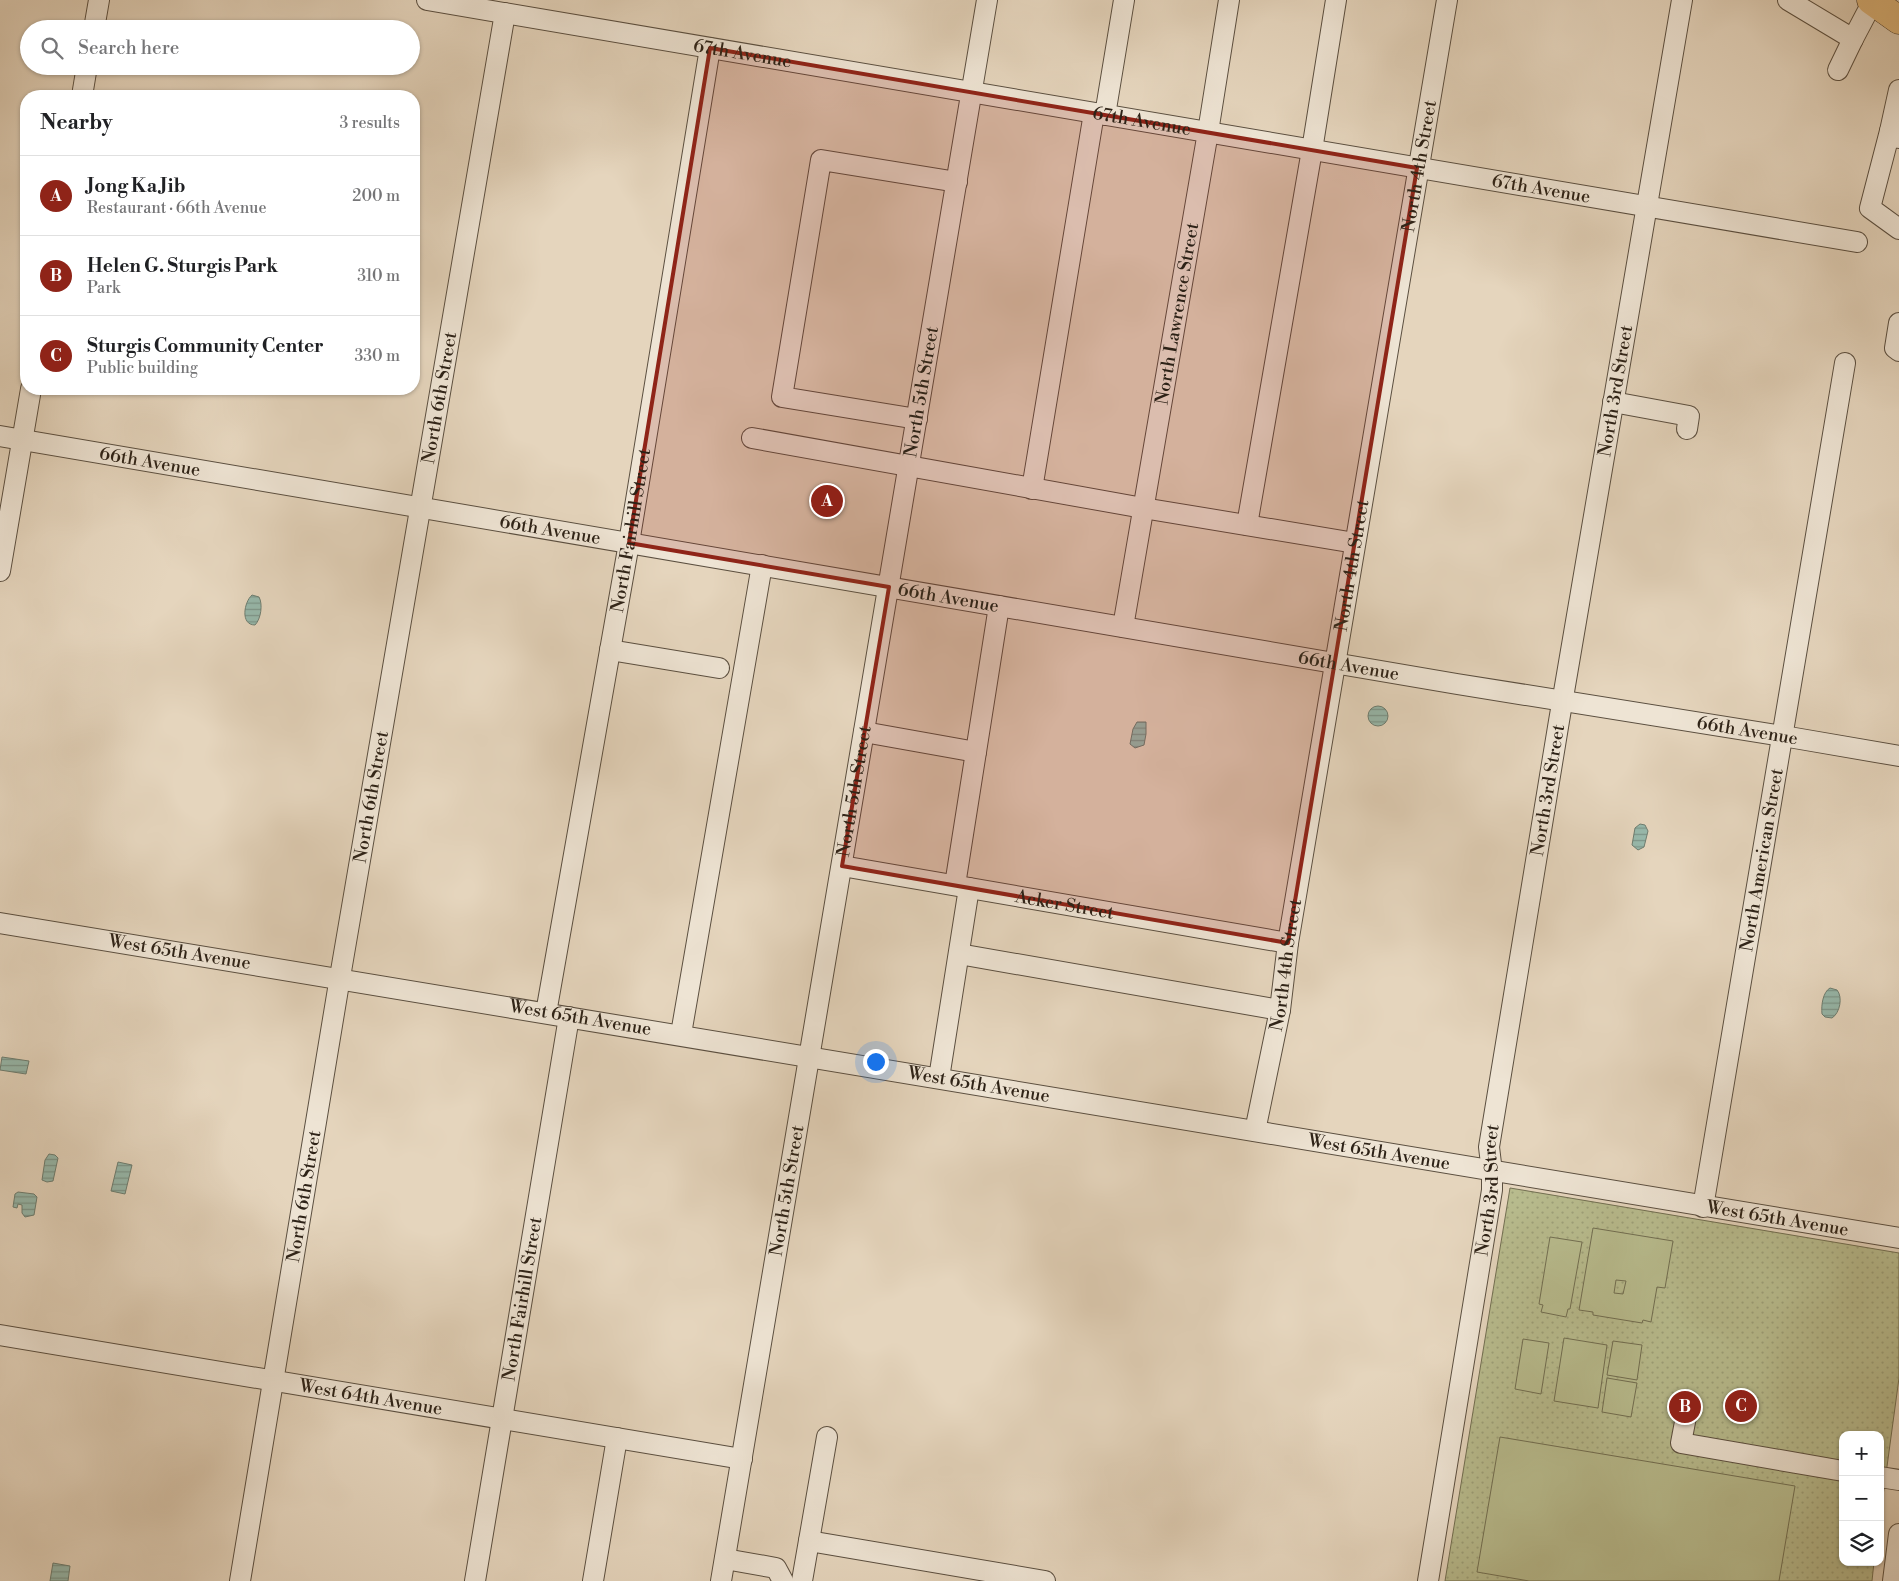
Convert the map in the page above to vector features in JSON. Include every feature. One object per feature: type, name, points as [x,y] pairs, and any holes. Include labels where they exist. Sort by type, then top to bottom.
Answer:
[{"type":"highway","points":[[1872,1],[1899,20]]},
{"type":"street","points":[[96,20],[99,0]]},
{"type":"street","name":"67th Avenue","points":[[427,0],[1857,242]]},
{"type":"street","name":"North 5th Street","points":[[722,1581],[987,0]]},
{"type":"street","points":[[1032,489],[1099,114],[1124,0]]},
{"type":"street","name":"North Lawrence Street","points":[[1123,627],[1230,0]]},
{"type":"street","points":[[1247,525],[1336,0]]},
{"type":"street","name":"North 4th Street","points":[[1256,1131],[1280,1010],[1288,942],[1446,0]]},
{"type":"street","name":"North 3rd Street","points":[[1428,1581],[1492,1190],[1492,1172],[1488,1147],[1682,0]]},
{"type":"street","points":[[1788,0],[1853,39]]},
{"type":"street","points":[[1838,70],[1872,1]]},
{"type":"street","name":"North 6th Street","points":[[240,1581],[340,977],[505,13]]},
{"type":"street","name":"North Fairhill Street","points":[[546,1013],[629,543],[710,48]]},
{"type":"street","points":[[83,90],[86,75]]},
{"type":"street","points":[[1899,90],[1894,134],[1870,208],[1899,229]]},
{"type":"street","points":[[917,419],[782,397],[794,318],[821,160],[956,182]]},
{"type":"street","points":[[1899,323],[1895,348],[1899,351]]},
{"type":"street","name":"North American Street","points":[[1703,1206],[1846,363]]},
{"type":"street","points":[[0,570],[30,395]]},
{"type":"street","points":[[1613,402],[1688,416],[1687,429]]},
{"type":"street","name":"66th Avenue","points":[[0,436],[1336,663],[1899,756]]},
{"type":"street","points":[[752,438],[1032,489],[1355,543]]},
{"type":"street","points":[[681,1034],[762,565]]},
{"type":"street","points":[[939,1078],[959,954],[962,887],[976,752],[999,606]]},
{"type":"street","points":[[610,650],[719,668]]},
{"type":"street","points":[[864,732],[976,752]]},
{"type":"street","name":"Acker Street","points":[[842,866],[1288,942]]},
{"type":"street","name":"West 65th Avenue","points":[[0,923],[340,977],[1492,1172],[1899,1238]]},
{"type":"street","points":[[959,954],[1280,1010]]},
{"type":"street","name":"North Fairhill Street","points":[[475,1581],[570,1017]]},
{"type":"street","name":"West 64th Avenue","points":[[0,1336],[742,1459]]},
{"type":"street","points":[[1688,1401],[1681,1443],[1839,1469]]},
{"type":"street","points":[[593,1581],[617,1438]]},
{"type":"street","points":[[802,1581],[827,1438]]},
{"type":"street","points":[[1884,1478],[1899,1480]]},
{"type":"street","points":[[1893,1581],[1899,1534]]},
{"type":"street","points":[[725,1559],[780,1575],[796,1556],[808,1548],[1045,1581]]},
{"type":"highlighted area","points":[[710,48],[1417,168],[1288,943],[842,866],[889,587],[629,543]]},
{"type":"green space","points":[[1510,1188],[1899,1253],[1899,1378],[1884,1489],[1884,1431],[1839,1431],[1839,1566],[1874,1566],[1872,1581],[1445,1581]]},
{"type":"green space","points":[[1593,1228],[1673,1241],[1665,1288],[1657,1287],[1651,1322],[1643,1320],[1642,1323],[1593,1315],[1593,1312],[1579,1310]],"holes":[[[1616,1280],[1626,1281],[1623,1294],[1614,1293]]]},
{"type":"green space","points":[[1550,1237],[1582,1242],[1570,1309],[1568,1309],[1566,1317],[1541,1312],[1543,1305],[1539,1304]]},
{"type":"green space","points":[[1564,1338],[1607,1345],[1598,1408],[1554,1401]]},
{"type":"green space","points":[[1523,1339],[1549,1343],[1541,1394],[1515,1389]]},
{"type":"green space","points":[[1613,1341],[1642,1345],[1637,1380],[1607,1375]]},
{"type":"green space","points":[[1607,1378],[1637,1383],[1631,1417],[1602,1412]]},
{"type":"green space","points":[[1500,1437],[1795,1486],[1779,1581],[1529,1581],[1477,1572]]},
{"type":"shaded area","points":[[252,595],[259,597],[261,603],[260,615],[255,625],[250,624],[245,617],[245,608]]},
{"type":"shaded area","points":[[1378,706],[1385,709],[1388,716],[1385,723],[1378,726],[1371,723],[1368,716],[1371,709]]},
{"type":"shaded area","points":[[1137,722],[1146,722],[1146,734],[1144,745],[1135,748],[1130,744],[1133,729]]},
{"type":"shaded area","points":[[1640,824],[1645,825],[1648,831],[1644,847],[1638,850],[1632,845],[1635,828]]},
{"type":"shaded area","points":[[1830,988],[1837,990],[1840,997],[1839,1009],[1832,1018],[1825,1017],[1822,1014],[1823,999]]},
{"type":"shaded area","points":[[2,1057],[29,1061],[26,1074],[0,1070]]},
{"type":"shaded area","points":[[49,1154],[55,1155],[58,1158],[53,1181],[47,1182],[42,1180],[45,1160]]},
{"type":"shaded area","points":[[118,1162],[132,1165],[125,1194],[111,1191]]},
{"type":"shaded area","points":[[18,1192],[34,1194],[37,1197],[34,1215],[25,1217],[22,1213],[22,1205],[18,1204],[17,1208],[13,1207],[15,1194]]},
{"type":"shaded area","points":[[53,1563],[70,1566],[68,1581],[50,1581]]},
{"type":"place","name":"Jong Ka Jib","points":[[827,501]]},
{"type":"place","name":"Sturgis Community Center","points":[[1741,1406]]},
{"type":"place","name":"Helen G. Sturgis Park","points":[[1685,1407]]}]
